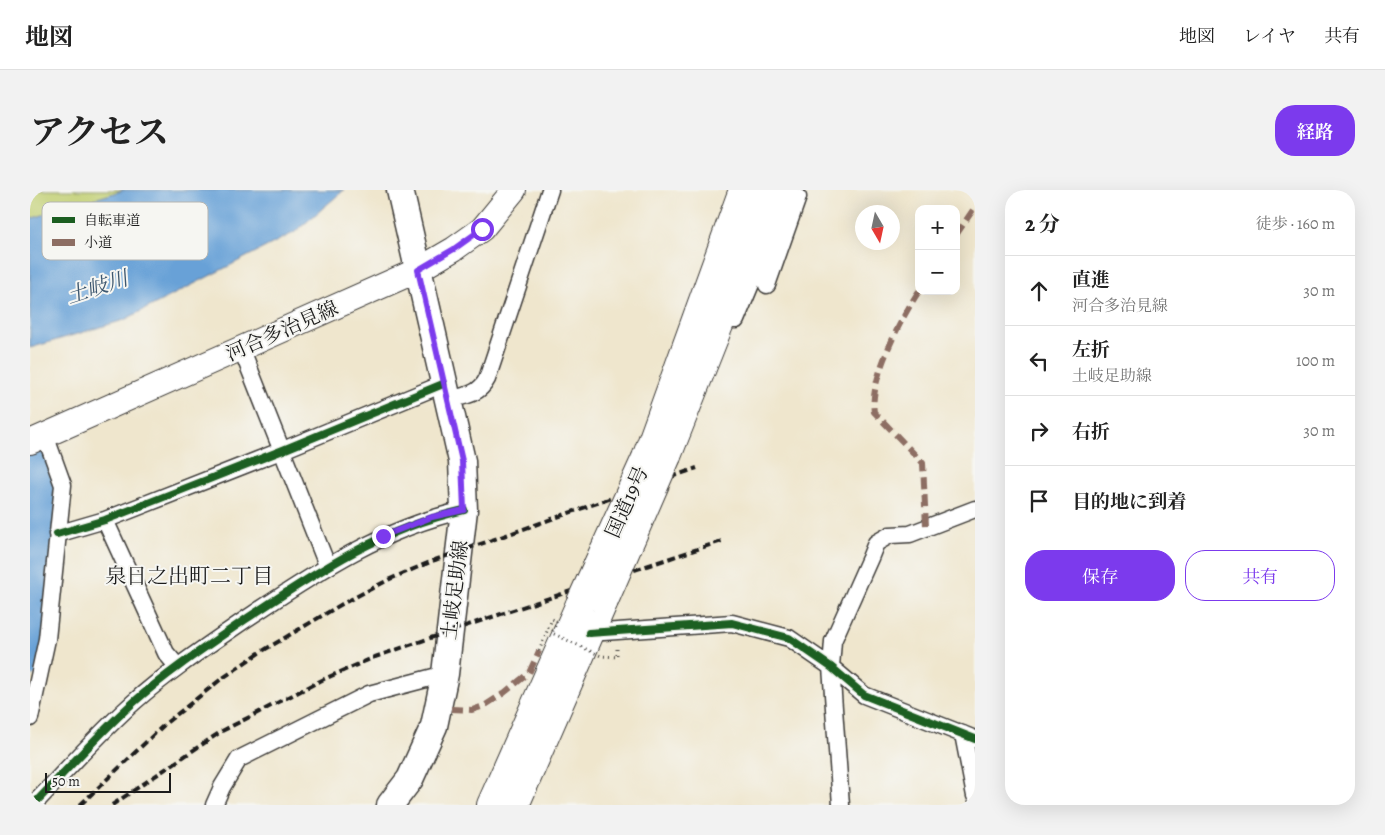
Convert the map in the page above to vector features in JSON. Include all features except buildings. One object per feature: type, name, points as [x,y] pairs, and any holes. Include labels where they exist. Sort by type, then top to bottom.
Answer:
[{"type":"highway","name":"国道19号","points":[[657,457],[743,190]]},
{"type":"highway","name":"国道19号","points":[[490,805],[592,603],[721,320],[768,190]]},
{"type":"highway","name":"国道19号","points":[[515,805],[589,633],[592,603]]},
{"type":"main road","name":"河合多治見線","points":[[38,439],[242,350],[418,270],[454,249],[482,229],[514,190]]},
{"type":"main road","name":"土岐足助線","points":[[390,805],[410,779],[434,726],[445,674],[464,510],[462,461],[401,191]]},
{"type":"street","points":[[57,534],[105,520],[283,450],[445,392],[476,392],[483,386],[487,378],[550,190]]},
{"type":"street","points":[[721,320],[736,320],[790,190]]},
{"type":"street","points":[[766,285],[801,190]]},
{"type":"street","points":[[242,350],[327,565]]},
{"type":"street","points":[[30,718],[47,639],[63,485],[38,439]]},
{"type":"street","points":[[841,805],[831,667],[833,641],[876,543],[890,536],[910,534],[975,508]]},
{"type":"street","points":[[33,805],[133,703],[177,666],[327,565],[383,536],[432,517],[464,510]]},
{"type":"street","points":[[105,520],[166,653],[177,666]]},
{"type":"street","points":[[589,633],[732,623],[789,638],[831,667],[864,695],[969,737],[975,796]]},
{"type":"street","points":[[214,805],[222,786],[239,760],[369,694],[445,674]]},
{"type":"path","points":[[539,650],[552,619],[557,621],[552,633],[601,656],[618,657],[617,648]]},
{"type":"green space","points":[[30,190],[124,190],[85,202],[42,202],[42,215],[30,219]]},
{"type":"water","name":"土岐川","points":[[124,190],[344,190],[295,232],[124,320],[30,348],[30,219],[42,215],[42,260],[208,260],[208,202],[85,202]]},
{"type":"waterway","points":[[30,661],[39,610],[41,482],[34,464]]},
{"type":"railway","points":[[80,805],[166,723],[220,680],[259,653],[342,604],[390,579],[435,560],[697,468]]},
{"type":"railway","points":[[112,805],[222,731],[324,679],[375,657],[722,541]]},
{"type":"marked path","points":[[960,229],[975,207]]},
{"type":"marked path","points":[[917,295],[896,333],[881,367],[876,383],[874,412],[923,463],[926,527]]},
{"type":"marked path","points":[[451,709],[472,710],[484,706],[504,693],[529,673],[539,651]]},
{"type":"cycle path","points":[[57,534],[105,520],[283,450],[443,384]]},
{"type":"cycle path","points":[[33,805],[134,702],[175,669],[246,619],[324,569],[377,540],[404,528],[464,510]]},
{"type":"cycle path","points":[[589,633],[732,623],[789,638],[831,667],[864,695],[975,739]]},
{"type":"district","name":"泉日之出町二丁目","points":[[189,576]]},
{"type":"route","points":[[383,536],[432,517],[464,510],[462,461],[418,270],[454,249],[482,229]]}]
